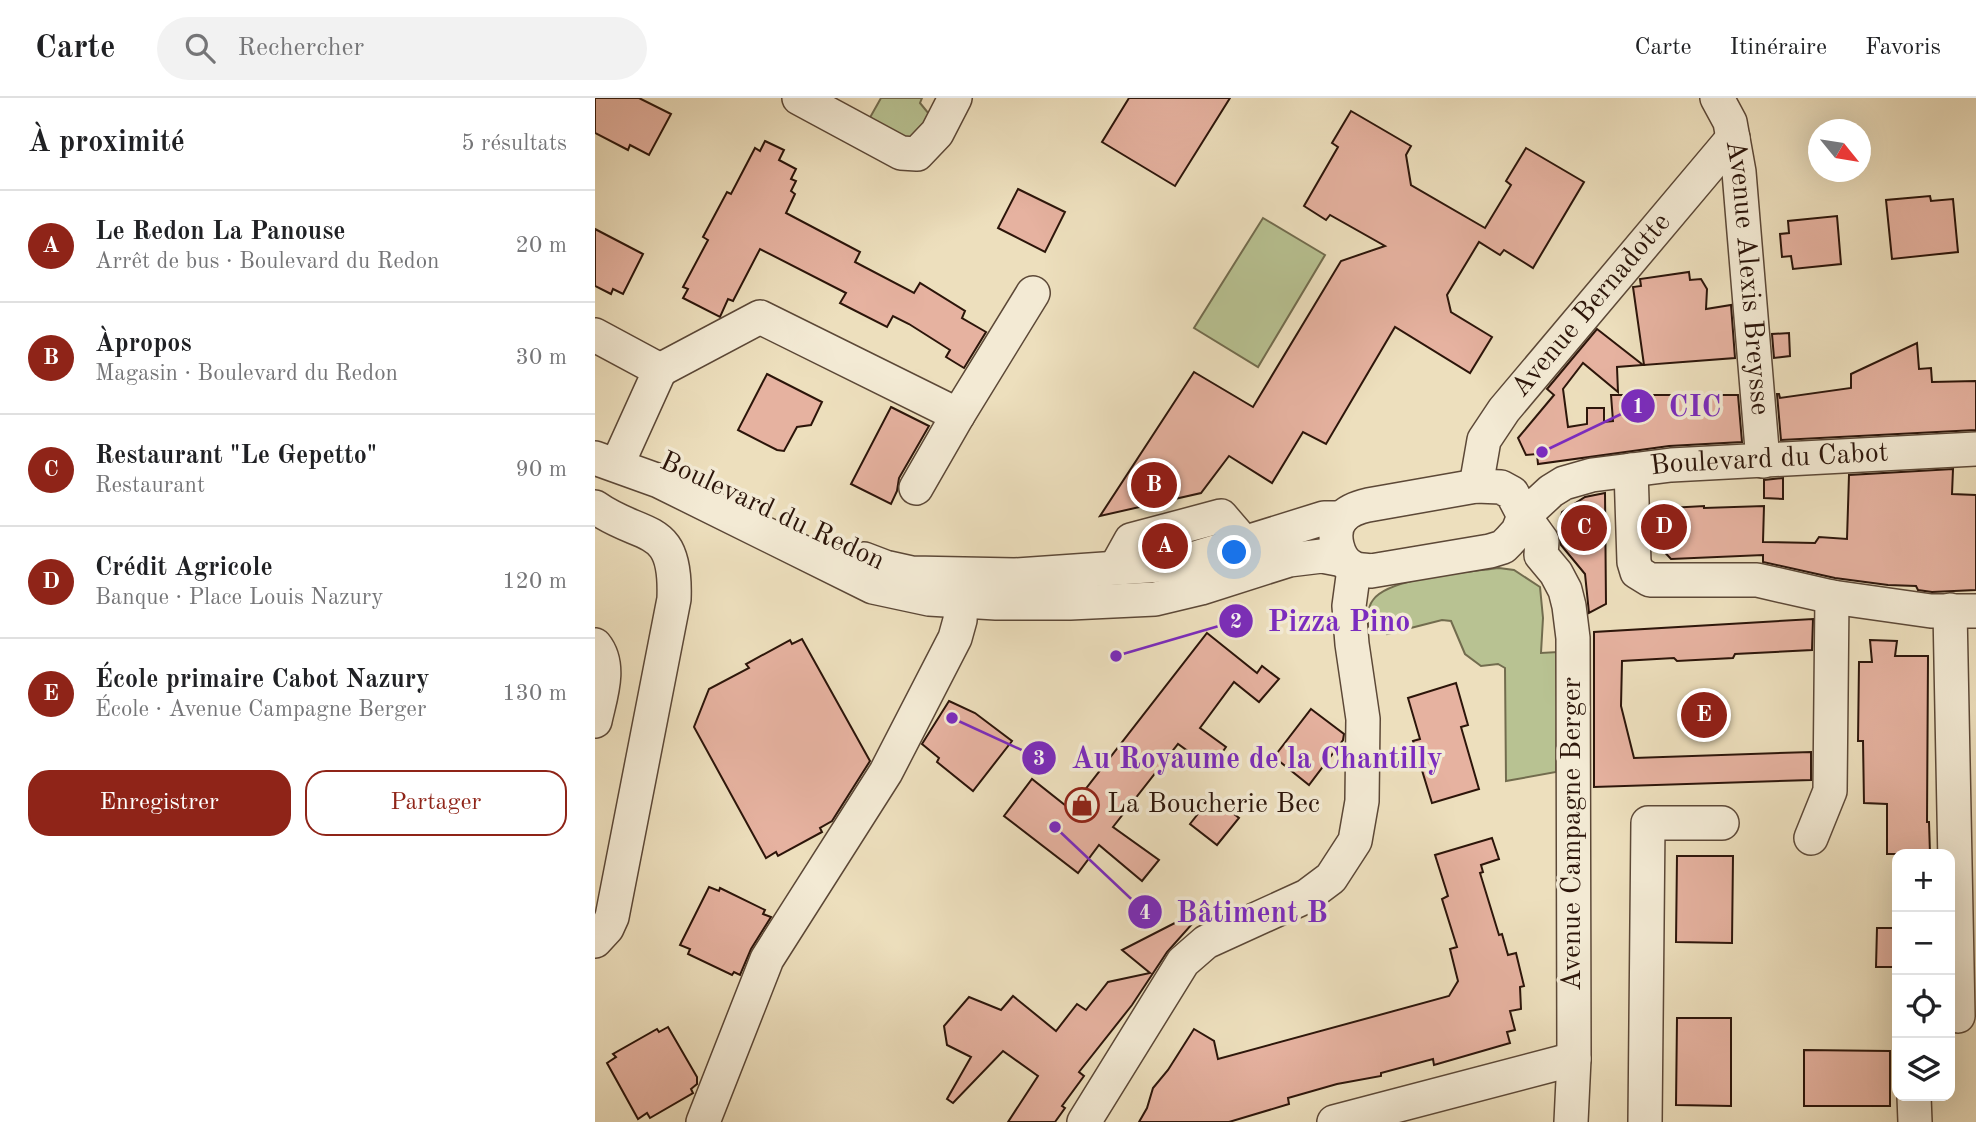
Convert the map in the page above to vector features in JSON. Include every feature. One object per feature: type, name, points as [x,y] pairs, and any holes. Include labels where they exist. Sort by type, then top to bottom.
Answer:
[{"type":"street","points":[[799,98],[901,153],[917,154],[937,133],[955,98]]},
{"type":"street","name":"Avenue Alexis Breysse","points":[[1717,98],[1730,122],[1739,172],[1763,461]]},
{"type":"street","name":"Avenue Bernadotte","points":[[1476,486],[1484,440],[1504,410],[1733,138]]},
{"type":"street","points":[[916,488],[1033,293]]},
{"type":"street","points":[[608,451],[660,370],[760,317],[958,415]]},
{"type":"street","points":[[595,335],[660,370]]},
{"type":"street","name":"Boulevard du Cabot","points":[[1503,547],[1518,531],[1518,505],[1541,498],[1563,483],[1592,475],[1671,465],[1976,449]]},
{"type":"street","name":"Boulevard du Redon","points":[[608,451],[667,462],[840,548],[885,567],[912,573],[1015,575],[1176,564],[1324,518],[1342,518],[1367,505],[1476,486],[1501,487],[1518,505]]},
{"type":"street","name":"Boulevard du Redon","points":[[608,451],[659,481],[873,587],[905,595],[961,601],[1070,603],[1155,599],[1289,560],[1322,556],[1371,571],[1503,547]]},
{"type":"street","points":[[1630,470],[1634,562],[1637,572],[1650,580],[1757,580],[1832,597],[1931,611],[1963,610],[1958,1016]]},
{"type":"street","name":"Avenue Campagne Berger","points":[[1518,505],[1542,541],[1541,555],[1556,573],[1565,590],[1573,638],[1574,1059],[1571,1122]]},
{"type":"street","points":[[595,507],[652,534],[669,552],[675,576],[674,599],[612,918],[595,941]]},
{"type":"street","points":[[1116,567],[1131,540],[1221,516],[1245,544]]},
{"type":"street","points":[[1084,1122],[1183,962],[1206,942],[1307,897],[1331,878],[1355,841],[1362,800],[1363,719],[1352,644],[1349,564],[1336,540],[1342,518]]},
{"type":"street","points":[[1503,547],[1527,555],[1541,555]]},
{"type":"street","name":"Boulevard du Redon","points":[[1110,601],[1123,587],[1160,577],[1176,564]]},
{"type":"street","points":[[703,1122],[767,959],[886,772],[955,638],[961,601],[974,585],[993,574]]},
{"type":"street","points":[[1811,838],[1830,791],[1832,597]]},
{"type":"street","points":[[595,645],[602,653],[604,673],[595,721]]},
{"type":"street","points":[[1645,1122],[1648,823],[1722,823]]},
{"type":"street","points":[[1334,1122],[1574,1059]]},
{"type":"street","points":[[1914,1101],[1915,1122]]},
{"type":"green space","points":[[881,98],[922,98],[920,103],[934,120],[926,132],[902,140],[868,121]]},
{"type":"green space","points":[[1263,218],[1325,255],[1258,367],[1194,328]]},
{"type":"green space","points":[[1499,568],[1514,570],[1540,587],[1543,618],[1541,653],[1558,652],[1556,772],[1506,781],[1505,668],[1498,664],[1481,666],[1465,654],[1451,621],[1442,620],[1387,634],[1383,629],[1369,632],[1368,620],[1369,607],[1373,600],[1395,586],[1431,577]]},
{"type":"building","points":[[595,98],[639,98],[671,114],[649,155],[630,145],[628,150],[595,133]]},
{"type":"building","points":[[1129,98],[1230,98],[1175,186],[1102,142]]},
{"type":"building","points":[[1351,111],[1411,146],[1406,155],[1411,185],[1485,228],[1511,185],[1506,181],[1526,148],[1584,182],[1533,268],[1504,250],[1500,255],[1479,242],[1447,295],[1451,312],[1492,337],[1470,373],[1395,327],[1326,444],[1303,432],[1272,483],[1229,456],[1201,493],[1100,516],[1194,372],[1253,407],[1341,261],[1385,246],[1330,215],[1326,220],[1304,206],[1338,147],[1332,143]]},
{"type":"building","points":[[765,141],[784,150],[779,160],[796,169],[791,179],[796,181],[791,191],[795,194],[786,213],[860,252],[855,262],[914,293],[920,283],[965,311],[962,318],[986,332],[964,368],[946,357],[950,350],[909,324],[893,316],[887,327],[840,303],[846,293],[760,249],[733,301],[728,299],[720,317],[683,298],[688,289],[683,287],[708,240],[703,237],[727,192],[731,194],[755,148],[760,151]]},
{"type":"building","points":[[1018,189],[1065,212],[1045,252],[998,228]]},
{"type":"building","points":[[1930,196],[1931,201],[1953,199],[1958,252],[1892,259],[1886,200]]},
{"type":"building","points":[[1837,216],[1841,264],[1793,269],[1791,256],[1782,257],[1780,234],[1789,233],[1788,221]]},
{"type":"building","points":[[595,229],[643,254],[623,294],[613,289],[611,294],[595,286]]},
{"type":"building","points":[[1689,272],[1690,280],[1701,279],[1707,289],[1706,309],[1731,305],[1735,358],[1644,365],[1633,287],[1641,286],[1640,279]]},
{"type":"building","points":[[1597,329],[1643,365],[1617,367],[1618,392],[1583,363],[1563,389],[1568,427],[1587,424],[1587,408],[1604,408],[1604,422],[1613,421],[1611,395],[1738,395],[1742,442],[1669,446],[1538,464],[1537,454],[1526,455],[1518,438],[1554,395],[1547,389]]},
{"type":"building","points":[[1789,333],[1790,356],[1774,358],[1772,334]]},
{"type":"building","points":[[1917,343],[1919,369],[1931,368],[1932,382],[1976,381],[1976,430],[1781,440],[1777,394],[1780,398],[1851,388],[1851,374]]},
{"type":"building","points":[[767,374],[822,402],[811,425],[797,427],[784,451],[738,430]]},
{"type":"building","points":[[891,407],[929,426],[899,478],[891,504],[851,484]]},
{"type":"building","points":[[1953,469],[1952,494],[1976,495],[1976,590],[1932,592],[1918,590],[1916,586],[1835,578],[1763,562],[1763,555],[1671,559],[1658,545],[1657,522],[1669,508],[1704,506],[1764,506],[1763,542],[1815,543],[1819,537],[1847,539],[1849,475]]},
{"type":"building","points":[[1783,478],[1783,499],[1764,498],[1764,480]]},
{"type":"building","points":[[1605,493],[1606,604],[1589,613],[1585,574],[1561,545],[1558,532],[1562,512],[1585,497]]},
{"type":"building","points":[[1813,619],[1812,650],[1735,654],[1733,658],[1622,661],[1621,706],[1634,758],[1811,752],[1811,780],[1594,787],[1594,632]]},
{"type":"building","points":[[1207,633],[1257,673],[1262,666],[1279,679],[1259,702],[1234,682],[1200,728],[1226,747],[1211,768],[1178,744],[1113,827],[1159,860],[1142,881],[1099,845],[1078,873],[1004,816],[1032,779],[1070,809]]},
{"type":"building","points":[[802,639],[870,761],[832,821],[820,828],[822,832],[778,856],[776,852],[766,858],[694,727],[709,689],[749,668],[746,664],[790,640],[792,644]]},
{"type":"building","points":[[1870,640],[1897,641],[1895,656],[1928,656],[1927,822],[1930,849],[1892,849],[1892,854],[1887,854],[1887,804],[1864,803],[1863,741],[1858,741],[1859,662],[1872,662]]},
{"type":"building","points":[[1456,683],[1468,725],[1461,727],[1479,789],[1432,803],[1413,741],[1420,739],[1408,698]]},
{"type":"building","points":[[949,701],[975,713],[1012,741],[973,791],[937,762],[939,758],[922,744]]},
{"type":"building","points":[[1311,709],[1344,734],[1343,740],[1309,785],[1274,757]]},
{"type":"building","points":[[1212,796],[1239,818],[1217,845],[1190,824]]},
{"type":"building","points":[[1492,838],[1499,859],[1481,865],[1483,872],[1480,873],[1499,935],[1502,934],[1508,955],[1516,953],[1524,986],[1520,987],[1521,1009],[1510,1011],[1515,1030],[1507,1032],[1510,1043],[1434,1065],[1433,1059],[1381,1073],[1381,1076],[1337,1084],[1288,1098],[1289,1104],[1229,1122],[1139,1122],[1153,1088],[1194,1029],[1214,1041],[1218,1059],[1449,996],[1458,981],[1450,949],[1457,947],[1442,899],[1448,896],[1435,855]]},
{"type":"building","points":[[1677,856],[1733,856],[1732,943],[1676,942]]},
{"type":"building","points":[[709,887],[719,891],[720,888],[765,910],[763,914],[771,917],[751,949],[740,975],[734,972],[732,975],[688,954],[690,949],[680,945]]},
{"type":"building","points":[[1208,906],[1167,952],[1132,1005],[1079,1072],[1084,1076],[1062,1106],[1065,1108],[1055,1122],[1008,1122],[1038,1076],[1003,1051],[953,1103],[947,1099],[971,1057],[947,1045],[944,1026],[969,997],[1001,1010],[1013,996],[1056,1031],[1077,1004],[1086,1010],[1108,982],[1150,973],[1122,950]]},
{"type":"building","points":[[1877,928],[1892,928],[1892,967],[1876,967]]},
{"type":"building","points":[[1677,1018],[1731,1018],[1731,1106],[1676,1105]]},
{"type":"building","points":[[668,1027],[697,1077],[697,1084],[691,1089],[693,1093],[650,1118],[647,1113],[638,1119],[607,1063],[616,1057],[613,1054],[657,1029],[659,1032]]},
{"type":"building","points":[[1804,1050],[1890,1051],[1890,1106],[1804,1106]]},
{"type":"place","name":"CIC","points":[[1542,452]]},
{"type":"place","name":"Àpropos","points":[[1154,485]]},
{"type":"place","name":"Crédit Agricole","points":[[1664,527]]},
{"type":"place","name":"Restaurant \"Le Gepetto\"","points":[[1584,528]]},
{"type":"place","name":"Le Redon La Panouse","points":[[1165,546]]},
{"type":"place","name":"Pizza Pino","points":[[1116,656]]},
{"type":"place","name":"École primaire Cabot Nazury","points":[[1704,715]]},
{"type":"place","name":"Au Royaume de la Chantilly","points":[[952,718]]},
{"type":"place","name":"La Boucherie Bec","points":[[1082,805]]},
{"type":"place","name":"Bâtiment B","points":[[1055,827]]}]
